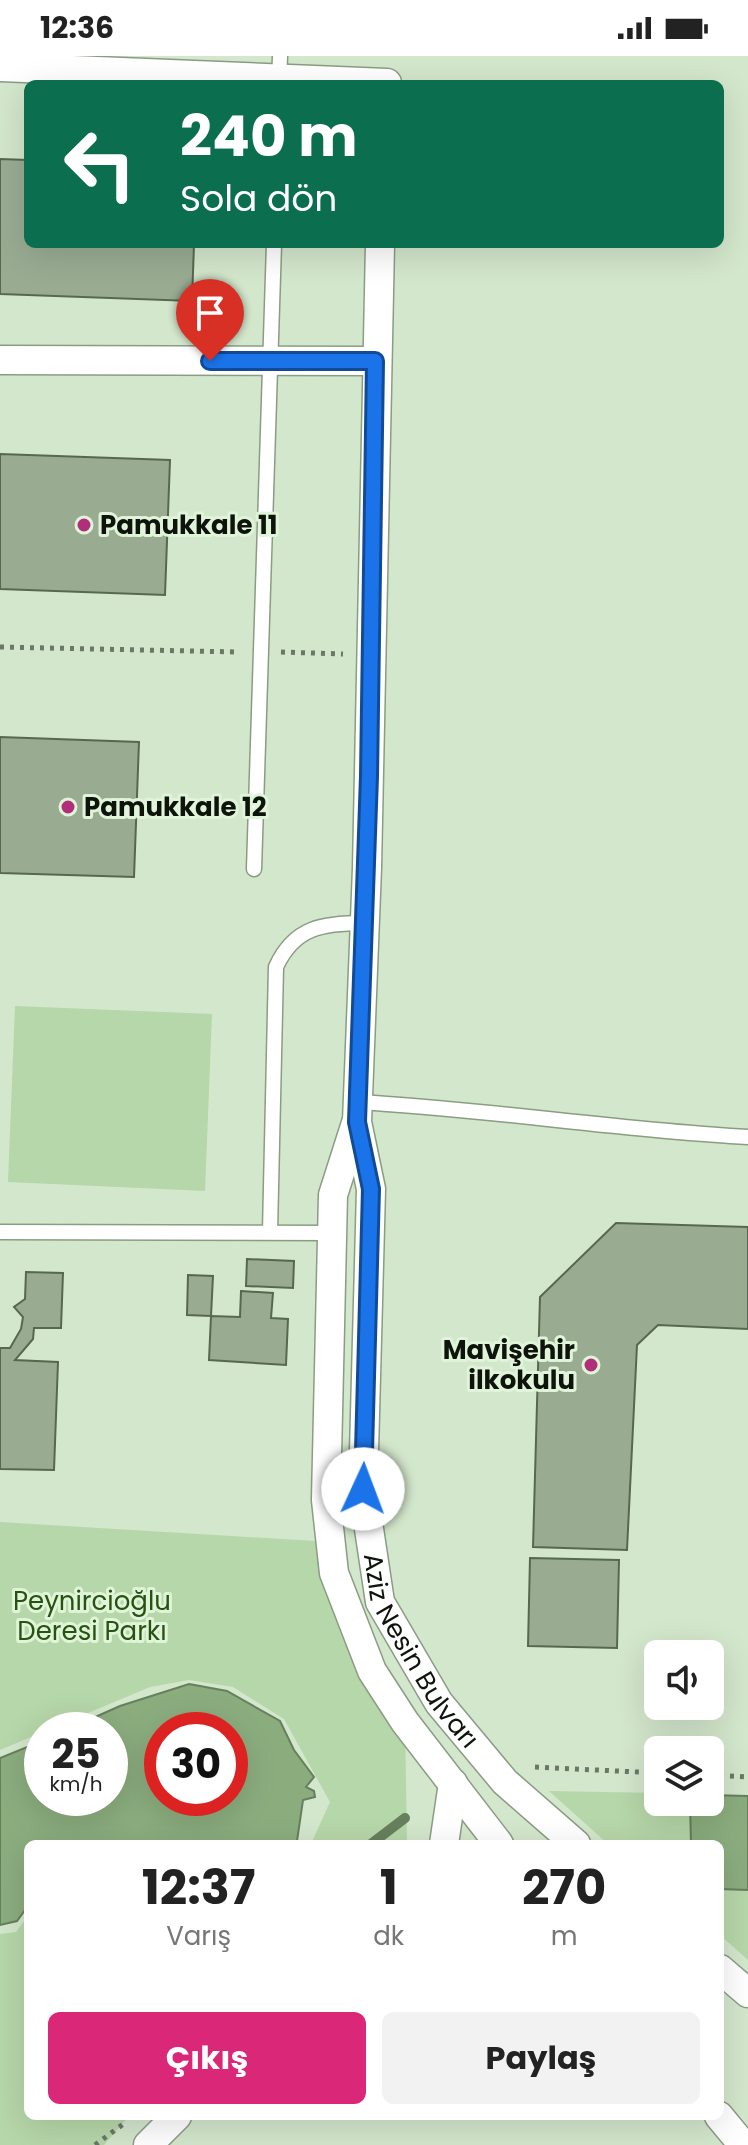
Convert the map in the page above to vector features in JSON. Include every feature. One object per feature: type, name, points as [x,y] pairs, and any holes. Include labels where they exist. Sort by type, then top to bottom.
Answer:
[{"type":"street","points":[[0,67],[387,74]]},
{"type":"street","name":"Aziz Nesin Bulvarı","points":[[380,248],[375,361],[372,654],[357,1112],[371,1189],[363,1489],[380,1602],[439,1703],[497,1773],[572,1840]]},
{"type":"street","points":[[0,360],[375,361]]},
{"type":"street","name":"Aziz Nesin Bulvarı","points":[[357,1112],[333,1195],[326,1500],[334,1573],[372,1671],[405,1722],[496,1840]]},
{"type":"street","points":[[445,1840],[453,1783]]},
{"type":"street","points":[[724,1972],[748,1993]]},
{"type":"street","points":[[148,2145],[173,2120]]},
{"type":"street","points":[[722,2120],[743,2145]]},
{"type":"lane","points":[[254,869],[274,248]]},
{"type":"lane","points":[[270,1232],[276,967],[283,952],[304,931],[330,923],[364,923]]},
{"type":"lane","points":[[357,1112],[419,1105],[645,1132],[748,1137]]},
{"type":"lane","points":[[0,1232],[332,1233]]},
{"type":"path","points":[[0,647],[372,654]]},
{"type":"path","points":[[497,1773],[508,1765],[644,1772]]},
{"type":"path","points":[[724,1776],[748,1777]]},
{"type":"path","points":[[95,2145],[129,2120]]},
{"type":"green space","points":[[15,1006],[212,1014],[205,1191],[8,1182]]},
{"type":"green space","name":"Peynircioğlu Deresi Parkı","points":[[0,1522],[331,1542],[405,1722],[407,1840],[313,1840],[330,1802],[284,1719],[233,1687],[189,1680],[150,1687],[90,1712],[24,1712],[24,1740],[0,1750]]},
{"type":"green space","points":[[549,1791],[644,1793],[644,1816],[724,1816],[724,1795],[748,1796],[748,1960],[724,1939],[724,1840],[604,1840]]},
{"type":"green space","points":[[24,1921],[24,2120],[126,2120],[104,2145],[0,2145],[0,1934],[16,1932]]},
{"type":"shaded area","points":[[189,1684],[227,1691],[280,1721],[294,1750],[314,1777],[306,1787],[314,1791],[315,1797],[303,1800],[297,1840],[24,1840],[24,1911],[17,1921],[0,1925],[0,1758],[24,1748],[24,1816],[128,1816],[128,1712],[106,1712]]},
{"type":"shaded area","points":[[724,1795],[748,1796],[748,1890],[724,1889],[724,1840],[691,1840],[690,1816],[724,1816]]},
{"type":"building","points":[[0,159],[24,160],[24,248],[194,248],[192,301],[0,294]]},
{"type":"building","name":"Pamukkale 11","points":[[0,454],[170,460],[165,595],[0,589]]},
{"type":"building","name":"Pamukkale 12","points":[[0,737],[139,742],[134,877],[0,873]]},
{"type":"building","points":[[616,1223],[748,1227],[748,1329],[658,1325],[637,1345],[627,1550],[533,1547],[540,1297]]},
{"type":"building","points":[[247,1259],[294,1261],[293,1288],[246,1286]]},
{"type":"building","points":[[26,1272],[63,1273],[61,1328],[34,1328],[33,1339],[15,1360],[58,1362],[54,1470],[0,1469],[0,1348],[10,1348],[21,1329],[23,1317],[14,1307],[25,1299]]},
{"type":"building","points":[[188,1275],[213,1276],[211,1316],[187,1315]]},
{"type":"building","points":[[241,1291],[273,1293],[271,1318],[288,1319],[286,1365],[209,1360],[211,1316],[240,1317]]},
{"type":"building","points":[[530,1558],[619,1560],[617,1648],[528,1646]]},
{"type":"waterway","points":[[376,1840],[405,1818]]},
{"type":"place","name":"Pamukkale 11","points":[[84,525]]},
{"type":"place","name":"Pamukkale 12","points":[[68,807]]},
{"type":"place","name":"Mavişehir ilkokulu","points":[[591,1365]]},
{"type":"route","points":[[210,361],[375,361],[367,868],[357,1122],[371,1189],[363,1489]]}]
